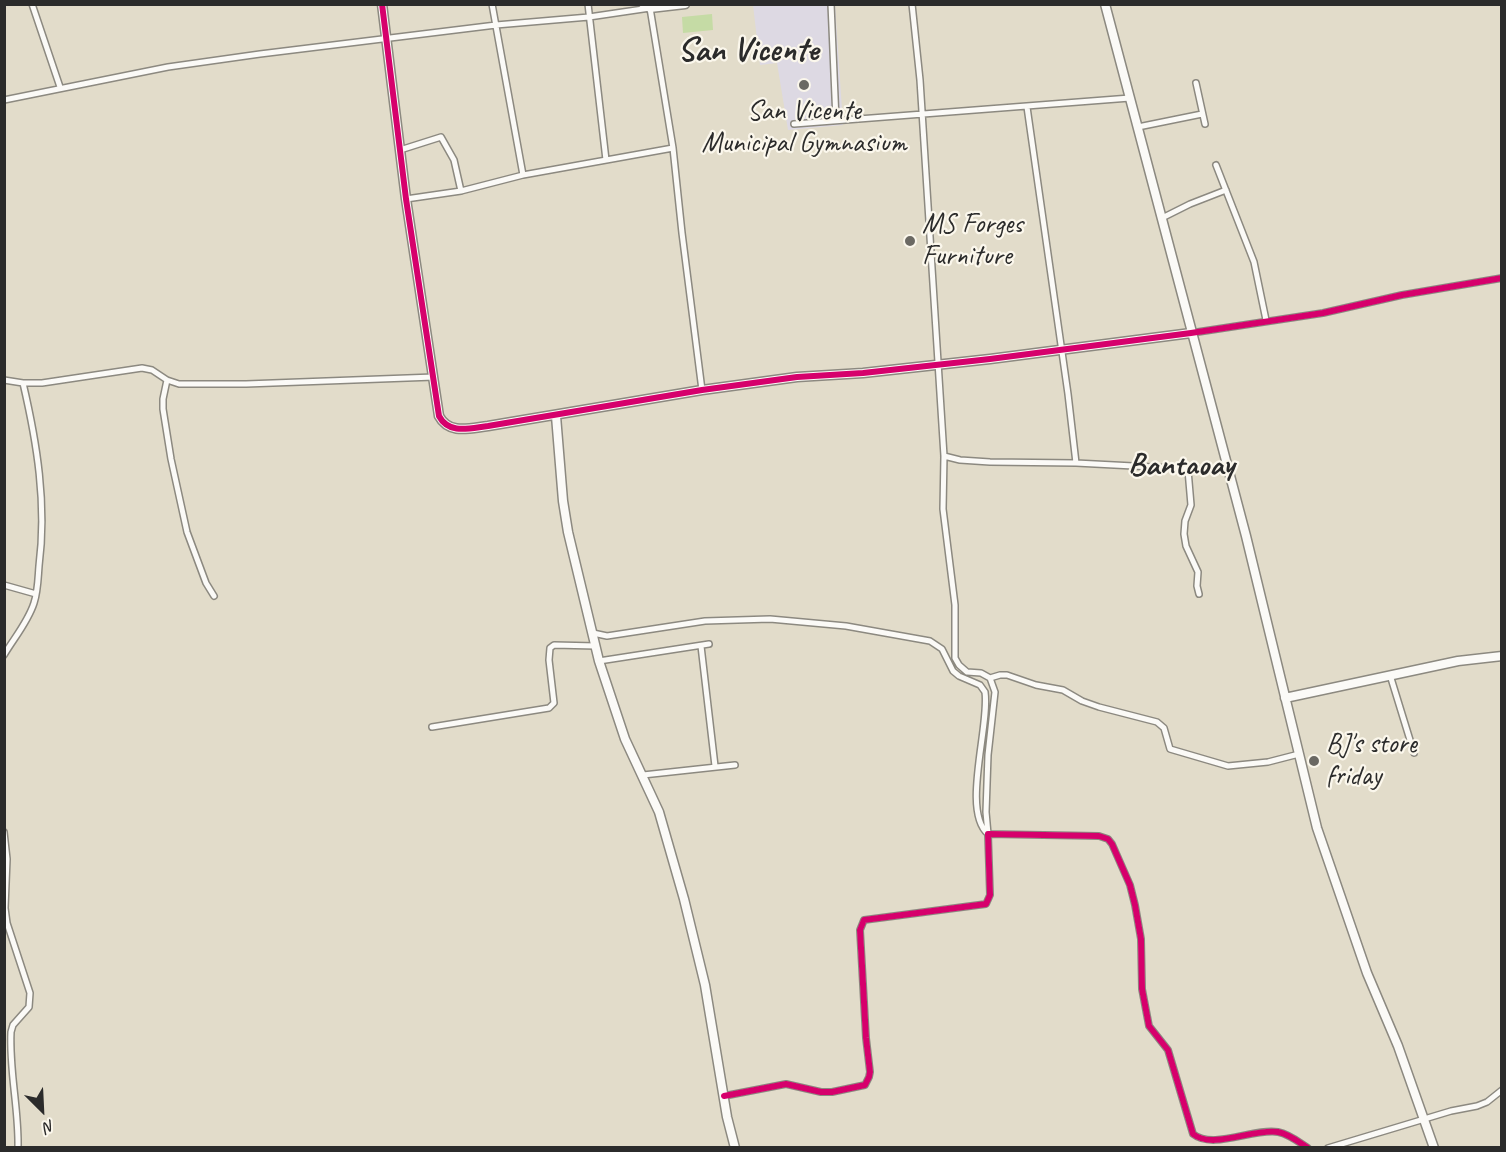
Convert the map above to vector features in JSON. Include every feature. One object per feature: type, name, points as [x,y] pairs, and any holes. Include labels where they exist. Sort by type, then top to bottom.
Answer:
[{"type":"street","points":[[32,4],[60,87]]},
{"type":"street","points":[[382,4],[406,199],[440,416],[443,423],[449,427],[459,429],[488,426],[702,390],[797,377],[863,373],[1191,333],[1323,313],[1402,295],[1502,278]]},
{"type":"street","points":[[492,4],[523,175]]},
{"type":"street","points":[[588,4],[606,160]]},
{"type":"street","points":[[4,100],[60,87],[191,64],[496,25],[589,17],[647,6],[685,4]]},
{"type":"street","points":[[831,4],[836,120]]},
{"type":"street","points":[[724,1096],[786,1084],[821,1092],[832,1092],[865,1084],[870,1072],[860,930],[862,924],[874,918],[986,904],[990,894],[986,812],[988,755],[995,692],[990,678],[981,673],[967,672],[955,658],[955,604],[943,509],[944,456],[939,364],[920,80],[912,4]]},
{"type":"street","points":[[1105,4],[1229,471],[1317,828],[1342,903],[1434,1148]]},
{"type":"street","points":[[647,6],[673,148],[702,390]]},
{"type":"street","points":[[1196,83],[1205,124]]},
{"type":"street","points":[[794,124],[1131,98]]},
{"type":"street","points":[[1027,107],[1076,463]]},
{"type":"street","points":[[1138,127],[1202,114]]},
{"type":"street","points":[[400,150],[438,137],[443,139],[454,160],[461,191]]},
{"type":"street","points":[[406,199],[461,191],[523,175],[673,148]]},
{"type":"street","points":[[1216,165],[1254,262],[1266,320]]},
{"type":"street","points":[[1162,218],[1226,190]]},
{"type":"street","points":[[4,380],[42,383],[142,368],[158,372],[167,380],[179,384],[246,384],[434,377]]},
{"type":"street","points":[[167,380],[163,399],[178,496],[187,532],[206,583],[214,597]]},
{"type":"street","points":[[4,655],[30,613],[36,594],[42,530],[42,502],[35,438],[23,383]]},
{"type":"street","points":[[556,416],[565,512],[599,661],[625,739],[659,812],[684,900],[705,985],[714,1048],[735,1148]]},
{"type":"street","points":[[944,456],[960,460],[990,462],[1076,463],[1229,471]]},
{"type":"street","points":[[1188,470],[1191,505],[1185,521],[1186,546],[1198,572],[1199,594]]},
{"type":"street","points":[[4,585],[36,594]]},
{"type":"street","points":[[593,633],[607,636],[705,621],[770,619],[846,626],[930,640],[942,649],[953,671],[980,685],[986,692],[977,798],[977,820],[982,829],[988,834],[1099,836],[1108,839],[1112,844],[1130,885],[1135,905],[1141,939],[1142,989],[1149,1026],[1168,1050],[1193,1134],[1202,1139],[1215,1140],[1268,1131],[1280,1132],[1308,1148]]},
{"type":"street","points":[[599,661],[709,644]]},
{"type":"street","points":[[432,727],[549,708],[554,703],[549,660],[550,648],[554,645],[596,646]]},
{"type":"street","points":[[701,646],[715,766]]},
{"type":"street","points":[[1285,698],[1458,661],[1502,656]]},
{"type":"street","points":[[990,678],[996,675],[1007,675],[1036,685],[1063,690],[1082,701],[1157,722],[1164,728],[1170,749],[1222,765],[1268,762],[1299,754]]},
{"type":"street","points":[[1390,675],[1414,753]]},
{"type":"street","points":[[643,775],[735,765]]},
{"type":"street","points":[[4,832],[7,859],[5,900],[7,923],[30,993],[29,1007],[13,1025],[11,1032],[13,1080],[19,1121],[18,1148]]},
{"type":"street","points":[[1328,1148],[1424,1119],[1477,1106],[1502,1090]]},
{"type":"shaded area","points":[[753,5],[835,5],[843,125],[788,130],[777,63],[760,65]]},
{"type":"green space","points":[[712,14],[713,30],[683,33],[682,17]]},
{"type":"cycle path","points":[[382,4],[406,199],[439,416],[443,422],[454,428],[488,426],[702,390],[797,377],[863,373],[990,359],[1191,333],[1323,313],[1402,295],[1502,278]]},
{"type":"cycle path","points":[[724,1096],[786,1084],[821,1092],[865,1085],[870,1072],[860,930],[864,920],[986,904],[990,895],[988,834],[1099,836],[1108,839],[1112,844],[1130,885],[1141,939],[1142,989],[1149,1026],[1168,1050],[1193,1134],[1211,1140],[1278,1132],[1290,1136],[1308,1148]]},
{"type":"place","name":"San Vicente Municipal Gymnasium","points":[[804,85]]},
{"type":"place","name":"MS Forges Furniture","points":[[910,241]]},
{"type":"place","name":"BJ's store friday","points":[[1314,761]]},
{"type":"district","name":"San Vicente","points":[[748,51]]},
{"type":"district","name":"Bantaoay","points":[[1181,466]]}]
